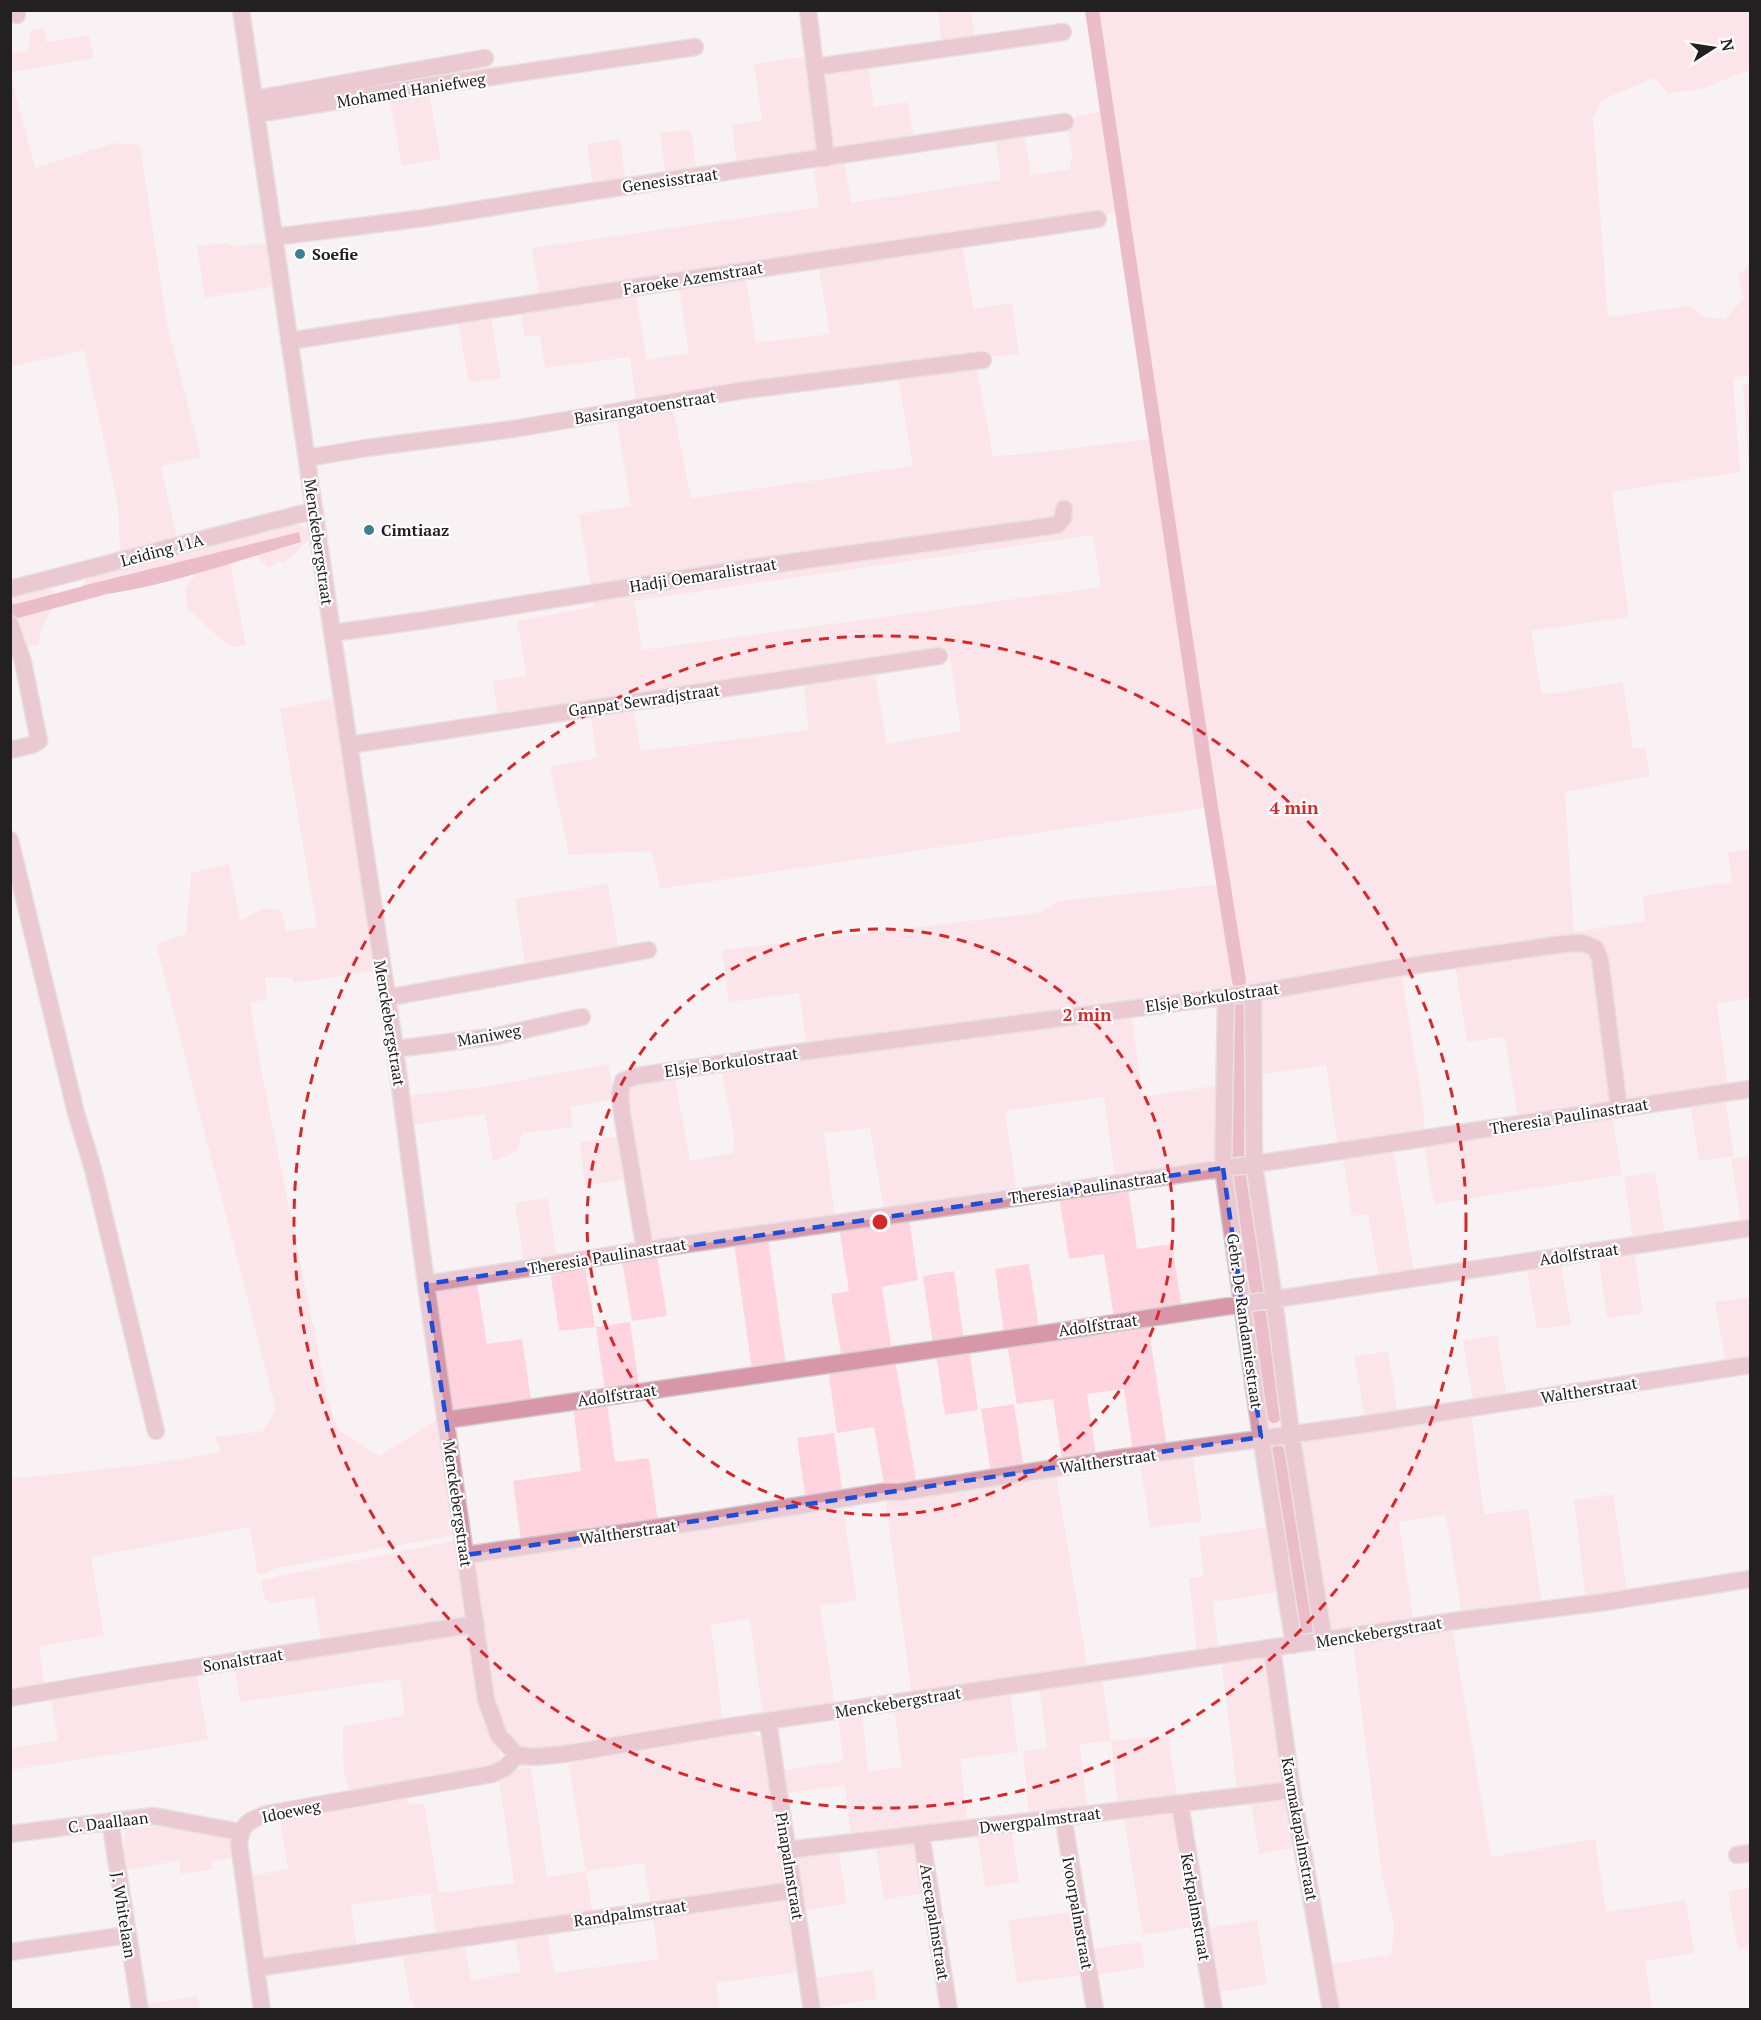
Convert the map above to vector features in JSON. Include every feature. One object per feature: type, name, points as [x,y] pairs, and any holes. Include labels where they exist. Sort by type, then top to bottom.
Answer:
[{"type":"street","name":"Menckebergstraat","points":[[242,10],[395,1049],[426,1284],[486,1700],[499,1736],[517,1755],[534,1757],[565,1754],[726,1727],[1461,1620],[1605,1602],[1750,1579]]},
{"type":"street","points":[[808,10],[826,158]]},
{"type":"street","points":[[815,66],[1063,32]]},
{"type":"street","name":"Mohamed Haniefweg","points":[[256,106],[695,47]]},
{"type":"street","points":[[256,106],[485,58]]},
{"type":"street","name":"Genesisstraat","points":[[274,237],[424,218],[1065,122]]},
{"type":"street","name":"Faroeke Azemstraat","points":[[289,341],[1098,219]]},
{"type":"street","name":"Basirangatoenstraat","points":[[307,458],[513,429],[745,390],[983,360]]},
{"type":"street","name":"Hadji Oemaralistraat","points":[[332,633],[730,571],[1056,525],[1063,518],[1064,509]]},
{"type":"street","name":"Leiding 11A","points":[[10,589],[315,512]]},
{"type":"street","points":[[10,624],[23,662],[39,741],[10,750]]},
{"type":"street","name":"Ganpat Sewradjstraat","points":[[349,745],[939,656]]},
{"type":"street","points":[[10,840],[156,1431]]},
{"type":"street","name":"Elsje Borkulostraat","points":[[645,1250],[622,1114],[620,1093],[623,1081],[638,1076],[784,1054],[1253,993],[1396,968],[1582,943],[1595,948],[1600,959],[1618,1108]]},
{"type":"street","points":[[386,998],[648,950]]},
{"type":"street","name":"Gebr. De Randamiestraat","points":[[1253,993],[1254,1164],[1291,1433],[1324,1641]]},
{"type":"street","name":"Gebr. De Randamiestraat","points":[[1226,995],[1223,1168],[1241,1304],[1294,1645]]},
{"type":"street","name":"Maniweg","points":[[395,1049],[497,1036],[582,1017]]},
{"type":"street","name":"Theresia Paulinastraat","points":[[426,1284],[645,1250],[1254,1164],[1750,1089]]},
{"type":"street","name":"Adolfstraat","points":[[446,1420],[1750,1228]]},
{"type":"street","name":"Waltherstraat","points":[[466,1555],[1261,1437],[1367,1424],[1750,1365]]},
{"type":"street","name":"Sonalstraat","points":[[10,1698],[476,1624]]},
{"type":"street","name":"Kawmakapalmstraat","points":[[1272,1648],[1292,1790],[1331,2010]]},
{"type":"street","name":"Pinapalmstraat","points":[[768,1722],[812,2010]]},
{"type":"street","name":"Idoeweg","points":[[262,2010],[239,1844],[240,1832],[250,1821],[267,1814],[492,1774],[505,1768],[517,1755]]},
{"type":"street","name":"Dwergpalmstraat","points":[[787,1850],[1292,1790]]},
{"type":"street","name":"Kerkpalmstraat","points":[[1180,1804],[1214,2010]]},
{"type":"street","name":"C. Daallaan","points":[[10,1834],[154,1816],[240,1832]]},
{"type":"street","name":"Ivoorpalmstraat","points":[[1063,1816],[1095,2010]]},
{"type":"street","name":"J. Whitelaan","points":[[110,1821],[140,2010]]},
{"type":"street","name":"Arecapalmstraat","points":[[921,1834],[949,2010]]},
{"type":"street","name":"Randpalmstraat","points":[[256,1968],[794,1890]]},
{"type":"street","points":[[10,1952],[127,1935]]},
{"type":"highlighted area","points":[[1223,1168],[1261,1437],[466,1555],[426,1284]]},
{"type":"shaded area","points":[[938,11],[971,11],[975,41],[942,45]]},
{"type":"shaded area","points":[[1092,11],[1750,11],[1750,70],[1701,89],[1668,93],[1654,78],[1602,100],[1593,119],[1608,317],[1689,306],[1703,317],[1725,319],[1744,298],[1738,276],[1750,263],[1750,375],[1733,378],[1740,472],[1612,492],[1629,617],[1531,631],[1542,695],[1623,682],[1633,748],[1645,748],[1650,776],[1565,792],[1574,932],[1645,921],[1643,896],[1732,882],[1728,853],[1750,849],[1750,998],[1717,1004],[1728,1087],[1622,1103],[1598,946],[807,1048],[799,993],[729,1002],[722,950],[1037,913],[1059,901],[1223,884],[1211,807],[660,889],[652,851],[569,855],[550,766],[597,758],[590,712],[632,705],[641,751],[809,730],[803,680],[874,670],[887,744],[961,731],[949,652],[728,681],[498,718],[493,681],[527,676],[517,621],[594,607],[579,514],[631,506],[616,416],[673,407],[691,498],[913,466],[897,373],[976,364],[993,456],[1156,438],[1123,212],[540,298],[532,248],[819,207],[813,164],[844,159],[851,203],[1001,180],[995,138],[1024,134],[1031,175],[1070,169],[1072,153],[1068,133],[1075,117],[1107,110]],"holes":[[[1093,535],[1101,587],[642,650],[634,601]]]},
{"type":"shaded area","points":[[44,28],[46,42],[89,35],[94,58],[11,72],[11,54],[28,51],[31,30]]},
{"type":"shaded area","points":[[811,55],[819,152],[737,169],[732,125],[762,120],[754,64]]},
{"type":"shaded area","points":[[867,62],[874,107],[908,102],[914,141],[831,153],[821,75]]},
{"type":"shaded area","points":[[10,74],[35,168],[114,143],[140,145],[167,324],[201,457],[161,466],[177,538],[120,552],[118,506],[84,350],[11,367]]},
{"type":"shaded area","points":[[429,93],[441,159],[402,166],[389,97]]},
{"type":"shaded area","points":[[691,129],[697,173],[666,178],[660,133]]},
{"type":"shaded area","points":[[620,139],[626,183],[593,187],[587,144]]},
{"type":"shaded area","points":[[961,241],[974,309],[1012,303],[1019,354],[850,373],[636,405],[630,357],[545,368],[540,335],[525,337],[520,308],[635,290],[647,360],[689,353],[678,284],[745,273],[756,343],[830,334],[818,263]]},
{"type":"shaded area","points":[[270,242],[276,286],[205,298],[197,246],[226,243],[237,247]]},
{"type":"shaded area","points":[[490,312],[501,378],[469,383],[457,318]]},
{"type":"shaded area","points":[[1750,383],[1750,484],[1743,384]]},
{"type":"shaded area","points":[[293,523],[303,526],[309,536],[302,547],[284,563],[278,561],[269,568],[256,556],[301,542],[299,532],[82,586],[91,573]]},
{"type":"shaded area","points":[[299,532],[301,542],[161,583],[84,597],[82,586]]},
{"type":"shaded area","points":[[230,563],[246,645],[236,647],[227,645],[187,608],[185,588],[196,574]]},
{"type":"shaded area","points":[[47,586],[52,590],[53,601],[38,645],[22,647],[11,617],[50,607],[49,597],[11,605],[11,596]]},
{"type":"shaded area","points":[[49,597],[51,607],[11,617],[10,605]]},
{"type":"shaded area","points":[[335,697],[376,971],[294,983],[293,978],[265,977],[267,999],[250,1003],[327,1396],[338,1430],[379,1456],[440,1418],[458,1534],[278,1568],[258,1575],[250,1527],[91,1557],[104,1636],[39,1646],[45,1689],[11,1695],[11,1479],[159,1463],[221,1452],[215,1437],[263,1431],[276,1409],[156,944],[186,934],[191,873],[229,864],[240,921],[264,908],[282,911],[286,931],[317,927],[280,709]]},
{"type":"shaded area","points":[[608,884],[619,952],[526,970],[515,899]]},
{"type":"shaded area","points":[[1570,947],[1593,952],[1613,1102],[1518,1119],[1505,1037],[1467,1042],[1455,964]]},
{"type":"shaded area","points":[[1401,972],[1424,1112],[1424,1133],[1338,1147],[1326,1065],[1258,1075],[1257,996]]},
{"type":"shaded area","points":[[1247,997],[1246,1161],[1227,1162],[1230,998]]},
{"type":"shaded area","points":[[1131,1013],[1143,1097],[1218,1085],[1218,1164],[1115,1178],[1104,1097],[1005,1111],[1017,1192],[884,1210],[870,1128],[824,1133],[835,1216],[648,1241],[625,1107],[628,1083],[674,1073],[690,1161],[733,1153],[734,1134],[721,1067]]},
{"type":"shaded area","points":[[608,1064],[615,1099],[570,1107],[573,1127],[522,1133],[517,1151],[493,1162],[485,1114],[408,1126],[404,1096],[483,1087]]},
{"type":"shaded area","points":[[1725,1098],[1734,1156],[1699,1161],[1690,1103]]},
{"type":"shaded area","points":[[1612,1114],[1622,1175],[1434,1204],[1424,1144]]},
{"type":"shaded area","points":[[622,1136],[629,1179],[585,1186],[580,1142]]},
{"type":"shaded area","points":[[1393,1148],[1414,1273],[1379,1278],[1368,1214],[1352,1216],[1343,1155]]},
{"type":"shaded area","points":[[1750,1155],[1750,1222],[1741,1223],[1731,1159]]},
{"type":"shaded area","points":[[1235,1171],[1249,1173],[1267,1294],[1249,1297],[1231,1176]]},
{"type":"shaded area","points":[[1655,1172],[1665,1234],[1633,1239],[1624,1177]]},
{"type":"shaded area","points":[[1128,1187],[1137,1249],[1172,1244],[1182,1308],[1114,1318],[1104,1254],[1069,1259],[1059,1196]]},
{"type":"shaded area","points":[[548,1198],[557,1258],[524,1263],[515,1203]]},
{"type":"shaded area","points":[[909,1218],[918,1280],[882,1287],[892,1351],[842,1359],[831,1294],[849,1291],[839,1227]]},
{"type":"shaded area","points":[[768,1239],[786,1365],[752,1370],[734,1243]]},
{"type":"shaded area","points":[[1634,1250],[1643,1313],[1607,1318],[1598,1256]]},
{"type":"shaded area","points":[[657,1255],[667,1316],[632,1321],[622,1260]]},
{"type":"shaded area","points":[[1560,1260],[1571,1325],[1537,1329],[1526,1266]]},
{"type":"shaded area","points":[[585,1264],[595,1327],[559,1331],[550,1270]]},
{"type":"shaded area","points":[[1029,1264],[1039,1328],[1004,1333],[995,1269]]},
{"type":"shaded area","points":[[954,1271],[964,1340],[933,1344],[923,1276]]},
{"type":"shaded area","points":[[477,1284],[487,1344],[522,1339],[531,1400],[454,1411],[450,1405],[434,1290]]},
{"type":"shaded area","points":[[1750,1297],[1750,1361],[1726,1365],[1715,1302]]},
{"type":"shaded area","points":[[1264,1306],[1270,1311],[1283,1430],[1269,1432],[1266,1428],[1249,1315],[1251,1308]]},
{"type":"shaded area","points":[[630,1322],[639,1385],[605,1390],[596,1327]]},
{"type":"shaded area","points":[[1148,1323],[1167,1447],[1133,1452],[1124,1389],[1087,1394],[1096,1456],[1062,1461],[1053,1399],[1017,1404],[1007,1344]]},
{"type":"shaded area","points":[[1497,1335],[1507,1398],[1473,1402],[1463,1340]]},
{"type":"shaded area","points":[[969,1348],[978,1410],[945,1415],[936,1353]]},
{"type":"shaded area","points":[[1388,1351],[1398,1414],[1365,1419],[1354,1356]]},
{"type":"shaded area","points":[[895,1360],[917,1485],[885,1489],[874,1427],[837,1433],[828,1369]]},
{"type":"shaded area","points":[[607,1402],[615,1462],[649,1458],[658,1521],[521,1542],[513,1481],[581,1471],[573,1406]]},
{"type":"shaded area","points":[[1014,1404],[1024,1469],[991,1473],[981,1409]]},
{"type":"shaded area","points":[[1471,1412],[1484,1514],[1528,1509],[1542,1606],[1462,1615],[1446,1515],[1399,1522],[1414,1625],[1341,1635],[1327,1631],[1300,1439]]},
{"type":"shaded area","points":[[834,1433],[843,1496],[806,1501],[797,1438]]},
{"type":"shaded area","points":[[1271,1443],[1287,1444],[1318,1630],[1314,1638],[1297,1634],[1268,1449]]},
{"type":"shaded area","points":[[1192,1454],[1202,1521],[1150,1528],[1140,1462]]},
{"type":"shaded area","points":[[1056,1474],[1088,1670],[912,1696],[885,1498]]},
{"type":"shaded area","points":[[1613,1494],[1628,1596],[1586,1601],[1574,1500]]},
{"type":"shaded area","points":[[842,1504],[857,1600],[820,1606],[835,1705],[763,1717],[750,1619],[711,1625],[723,1722],[544,1751],[530,1750],[510,1740],[494,1715],[473,1565],[476,1560]]},
{"type":"shaded area","points":[[1269,1527],[1278,1592],[1213,1602],[1219,1650],[1197,1653],[1189,1578],[1204,1576],[1199,1537]]},
{"type":"shaded area","points":[[458,1540],[468,1612],[464,1621],[322,1644],[314,1597],[272,1603],[265,1599],[261,1581]]},
{"type":"shaded area","points":[[1452,1626],[1491,1857],[1595,1839],[1606,1912],[1686,1900],[1694,1953],[1645,1961],[1652,2010],[1337,2009],[1330,1964],[1391,1955],[1394,1925],[1382,1875],[1353,1643]]},
{"type":"shaded area","points":[[470,1628],[482,1712],[487,1728],[498,1747],[500,1757],[500,1762],[495,1766],[352,1794],[344,1772],[343,1727],[405,1715],[400,1679],[240,1702],[234,1665]]},
{"type":"shaded area","points":[[1263,1656],[1267,1660],[1283,1781],[1280,1785],[1237,1791],[1221,1659]]},
{"type":"shaded area","points":[[197,1675],[208,1740],[11,1770],[11,1748],[58,1740],[51,1698]]},
{"type":"shaded area","points":[[1102,1678],[1111,1741],[1080,1744],[1087,1807],[1029,1814],[1023,1751],[1047,1748],[1039,1686]]},
{"type":"shaded area","points":[[1010,1690],[1018,1752],[960,1759],[968,1823],[851,1838],[845,1785],[784,1794],[780,1771],[843,1761],[838,1715],[862,1711],[868,1771],[902,1767],[894,1707]]},
{"type":"shaded area","points":[[744,1730],[754,1734],[762,1741],[766,1747],[786,1889],[651,1907],[644,1863],[586,1871],[569,1766],[582,1756]]},
{"type":"shaded area","points":[[1168,1735],[1178,1801],[1118,1806],[1111,1741]]},
{"type":"shaded area","points":[[524,1767],[531,1769],[547,1877],[586,1871],[593,1915],[437,1938],[430,1894],[351,1905],[357,1949],[273,1964],[260,1959],[249,1876],[288,1869],[279,1815],[406,1793],[409,1805],[424,1803],[439,1893],[514,1883],[499,1779]]},
{"type":"shaded area","points":[[1282,1798],[1287,1801],[1298,1847],[1259,1854],[1251,1800]]},
{"type":"shaded area","points":[[1171,1811],[1175,1815],[1192,1927],[1143,1935],[1123,1813]]},
{"type":"shaded area","points":[[171,1826],[231,1838],[235,1844],[235,1857],[212,1862],[213,1869],[181,1874],[179,1861],[126,1870],[125,1833],[129,1829]]},
{"type":"shaded area","points":[[1011,1826],[1019,1882],[985,1887],[977,1831]]},
{"type":"shaded area","points":[[910,1841],[916,1844],[926,1893],[884,1899],[875,1844]]},
{"type":"shaded area","points":[[838,1848],[847,1904],[802,1911],[795,1860],[798,1854]]},
{"type":"shaded area","points":[[1750,1887],[1750,1947],[1738,1949],[1728,1892]]},
{"type":"shaded area","points":[[787,1894],[799,1972],[716,1983],[720,2009],[414,2009],[413,2001],[410,2001],[402,1949],[463,1940],[471,1980],[521,1972],[514,1933],[547,1928],[554,1973],[658,1959],[653,1914]]},
{"type":"shaded area","points":[[1073,1912],[1083,1975],[1017,1983],[1008,1920]]},
{"type":"shaded area","points":[[1257,1920],[1267,1984],[1213,1993],[1203,1929]]},
{"type":"shaded area","points":[[1141,1942],[1145,1967],[1096,1975],[1091,1949]]},
{"type":"shaded area","points":[[873,1970],[877,1999],[818,2008],[813,1978]]},
{"type":"shaded area","points":[[198,1996],[200,2009],[145,2009],[144,2004]]},
{"type":"waterway","points":[[1092,10],[1239,981]]},
{"type":"waterway","points":[[10,613],[99,589]]},
{"type":"waterway","points":[[1237,1157],[1240,1010]]},
{"type":"waterway","points":[[1239,1176],[1257,1290]]},
{"type":"waterway","points":[[1259,1311],[1274,1416]]},
{"type":"waterway","points":[[1278,1452],[1306,1631]]},
{"type":"place","name":"Soefie","points":[[300,254]]},
{"type":"place","name":"Cimtiaaz","points":[[369,530]]}]
